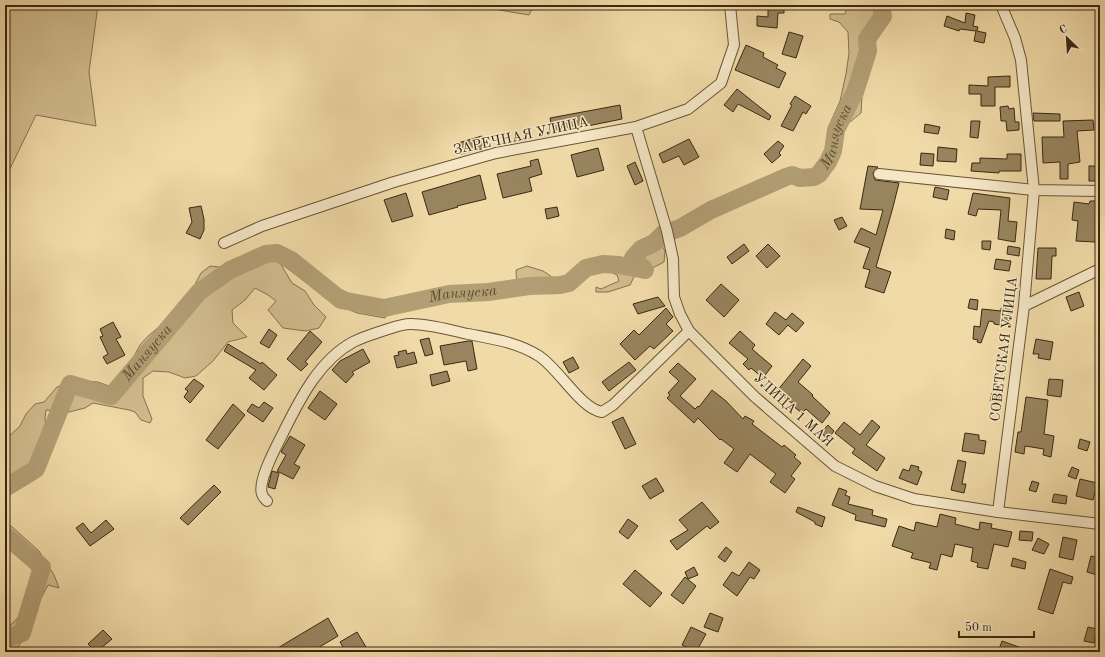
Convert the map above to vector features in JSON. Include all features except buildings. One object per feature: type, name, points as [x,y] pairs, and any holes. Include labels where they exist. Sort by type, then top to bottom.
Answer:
[{"type":"street","name":"ЗАРЕЧНАЯ УЛИЦА","points":[[224,243],[262,226],[394,182],[496,153],[636,127],[688,109],[721,83],[734,44],[730,5]]},
{"type":"street","name":"СОВЕТСКАЯ УЛИЦА","points":[[998,512],[1024,306],[1034,190],[1022,60],[1015,38],[1001,5]]},
{"type":"street","name":"УЛИЦА 1 МАЯ","points":[[636,127],[667,231],[673,260],[674,297],[680,314],[689,331],[755,397],[835,466],[875,486],[914,499],[998,512],[1100,524]]},
{"type":"street","points":[[879,174],[1034,190],[1100,192]]},
{"type":"street","points":[[1024,306],[1100,269]]},
{"type":"street","points":[[267,501],[261,494],[261,483],[267,467],[305,391],[335,355],[353,342],[394,327],[409,324],[431,326],[510,342],[526,348],[541,357],[561,375],[583,402],[597,411],[602,412],[613,405],[689,331]]},
{"type":"shaded area","points":[[5,5],[98,5],[89,72],[96,126],[36,115],[5,179]]},
{"type":"shaded area","points":[[483,5],[534,5],[529,15],[488,8]]},
{"type":"shaded area","points":[[848,5],[880,5],[881,10],[862,96],[861,113],[838,129],[829,129],[840,101],[849,53],[848,32],[839,22],[830,19],[830,14],[845,14]]},
{"type":"shaded area","points":[[661,244],[665,251],[664,262],[647,271],[635,275],[630,285],[608,292],[596,292],[596,287],[601,289],[619,281],[617,275],[606,270],[636,269],[642,265],[634,262],[639,254]]},
{"type":"shaded area","points":[[285,255],[305,264],[320,280],[370,303],[389,309],[385,318],[357,313],[335,304],[280,263],[292,283],[305,291],[314,305],[326,317],[319,328],[305,331],[283,328],[268,310],[276,301],[255,288],[245,300],[232,310],[233,323],[247,337],[228,342],[213,361],[196,376],[185,378],[169,372],[153,371],[143,378],[143,396],[152,419],[150,423],[141,420],[135,412],[93,403],[85,408],[69,412],[46,410],[46,431],[35,451],[35,466],[19,485],[12,488],[5,485],[5,440],[20,426],[26,414],[35,404],[44,402],[57,387],[75,380],[98,382],[109,386],[121,380],[140,345],[148,336],[184,306],[201,273],[210,266],[228,268],[254,256]]},
{"type":"shaded area","points":[[527,266],[543,271],[551,276],[550,289],[534,293],[517,291],[516,270]]},
{"type":"shaded area","points":[[5,524],[11,526],[39,551],[54,575],[59,588],[48,585],[36,608],[29,632],[17,648],[5,651],[5,629],[24,611],[33,576],[31,563],[25,555],[5,540]]},
{"type":"waterway","name":"Маняуска","points":[[5,488],[36,469],[70,384],[111,396],[199,292],[230,270],[266,254],[277,253],[291,260],[341,300],[384,308],[449,294],[488,292],[529,286],[560,285],[569,283],[586,268],[603,264],[619,265],[645,270],[633,258],[641,249],[654,243],[663,234],[680,228],[711,210],[786,177],[792,175],[800,178],[814,177],[819,174],[828,162],[833,151],[836,130],[855,92],[868,51],[867,39],[883,16],[881,5]]},
{"type":"waterway","name":"Маняуска","points":[[5,535],[42,567],[22,633],[5,639]]}]
